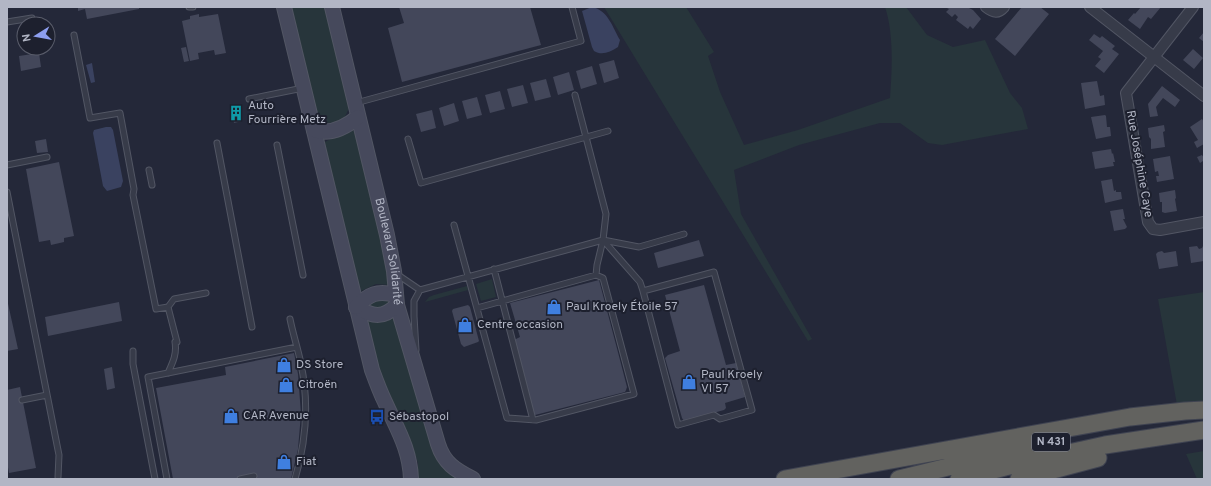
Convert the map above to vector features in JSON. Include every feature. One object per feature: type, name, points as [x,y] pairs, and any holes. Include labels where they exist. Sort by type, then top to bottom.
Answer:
[{"type":"highway","points":[[785,479],[1130,417],[1185,411],[1204,412]]},
{"type":"highway","name":"N 431","points":[[899,479],[1013,450],[1204,412]]},
{"type":"highway","points":[[1019,479],[1203,430]]},
{"type":"highway","name":"N 431","points":[[959,479],[1005,467],[1105,445],[1203,430]]},
{"type":"main road","points":[[284,7],[372,370],[384,401],[405,444],[411,479]]},
{"type":"main road","name":"Boulevard Solidarité","points":[[334,7],[356,110],[387,235],[394,271],[397,300],[417,371],[442,455],[450,465],[473,479]]},
{"type":"main road","points":[[314,130],[320,132],[334,130],[349,125],[356,110]]},
{"type":"main road","points":[[385,293],[397,300],[391,312],[384,314],[378,315],[367,313],[356,307],[371,294],[385,293]]},
{"type":"street","points":[[986,7],[992,12],[997,12],[1004,7]]},
{"type":"street","points":[[1090,7],[1204,96]]},
{"type":"street","name":"Rue Joséphine Caye","points":[[1193,7],[1126,93],[1148,222],[1153,229],[1160,230],[1204,222]]},
{"type":"lane","points":[[356,110],[581,41],[572,7]]},
{"type":"lane","points":[[74,36],[90,118],[120,113],[134,189],[133,195],[156,309],[168,307],[174,299],[206,293]]},
{"type":"lane","points":[[249,98],[303,88]]},
{"type":"lane","points":[[575,94],[606,214],[603,240],[596,275]]},
{"type":"lane","points":[[408,139],[421,183],[608,131]]},
{"type":"lane","points":[[217,143],[252,327]]},
{"type":"lane","points":[[277,145],[303,274]]},
{"type":"lane","points":[[7,165],[47,157]]},
{"type":"lane","points":[[149,170],[152,185]]},
{"type":"lane","points":[[7,192],[8,204],[60,455],[58,477]]},
{"type":"lane","points":[[454,225],[507,418],[533,420],[634,394],[603,278],[596,275],[477,308]]},
{"type":"lane","points":[[417,371],[414,301],[420,290],[603,240],[639,247],[684,234]]},
{"type":"lane","points":[[603,240],[640,282],[678,425],[714,415],[720,419],[752,410],[714,272],[643,291]]},
{"type":"lane","points":[[494,269],[533,420]]},
{"type":"lane","points":[[394,271],[420,290]]},
{"type":"lane","points":[[168,307],[176,342],[175,357],[168,373]]},
{"type":"lane","points":[[290,319],[304,377],[306,418],[300,462],[295,479]]},
{"type":"lane","points":[[167,479],[148,377],[297,347]]},
{"type":"lane","points":[[133,350],[134,364],[155,479]]},
{"type":"lane","points":[[22,400],[47,395]]},
{"type":"lane","points":[[240,479],[254,476]]},
{"type":"shaded area","points":[[289,7],[327,7],[350,106],[343,121],[329,123],[322,122],[315,112]]},
{"type":"shaded area","points":[[604,7],[686,7],[714,52],[708,56],[720,92],[744,145],[798,130],[890,98],[892,64],[891,40],[885,7],[906,7],[927,35],[953,47],[985,40],[1010,93],[1022,108],[1028,129],[942,145],[928,143],[900,123],[880,123],[799,145],[734,170],[741,214],[812,339],[808,341]]},
{"type":"shaded area","points":[[348,130],[356,131],[385,251],[390,285],[376,284],[359,292],[323,143]]},
{"type":"shaded area","points":[[492,279],[496,297],[481,301],[476,284]]},
{"type":"shaded area","points":[[467,286],[468,290],[425,302],[429,297],[434,295]]},
{"type":"shaded area","points":[[1204,292],[1204,401],[1177,405],[1158,299]]},
{"type":"shaded area","points":[[380,299],[387,300],[391,303],[384,311],[367,307],[373,301]]},
{"type":"shaded area","points":[[396,316],[456,475],[455,479],[418,479],[418,463],[379,370],[366,319]]},
{"type":"shaded area","points":[[1204,451],[1204,479],[1197,479],[1186,454]]},
{"type":"water","points":[[592,7],[598,9],[606,16],[620,40],[618,47],[609,52],[600,53],[594,51],[592,47],[582,11]]},
{"type":"water","points":[[92,63],[95,82],[91,83],[86,65]]},
{"type":"water","points":[[111,127],[113,130],[123,181],[121,187],[107,191],[103,186],[93,133],[94,130]]},
{"type":"building","points":[[78,7],[139,7],[139,9],[87,19],[85,9],[78,11]]},
{"type":"building","points":[[399,7],[530,7],[541,45],[402,82],[388,28],[404,23]]},
{"type":"building","points":[[945,7],[967,7],[973,10],[981,19],[973,29],[970,26],[968,29],[956,20],[958,17],[955,14],[952,17],[946,12],[949,9]]},
{"type":"building","points":[[1022,7],[1040,7],[1049,14],[1015,56],[995,39]]},
{"type":"building","points":[[1141,7],[1161,7],[1151,19],[1148,17],[1140,29],[1128,20]]},
{"type":"building","points":[[199,14],[199,17],[218,14],[226,53],[215,55],[214,50],[198,53],[199,59],[190,61],[182,21],[190,19],[190,16]]},
{"type":"building","points":[[1204,32],[1204,42],[1199,38]]},
{"type":"building","points":[[1094,34],[1100,38],[1102,36],[1115,46],[1112,49],[1119,54],[1104,73],[1095,66],[1101,59],[1098,57],[1103,51],[1089,40]]},
{"type":"building","points":[[186,47],[189,61],[184,62],[181,48]]},
{"type":"building","points":[[1193,49],[1203,58],[1194,69],[1183,60]]},
{"type":"building","points":[[19,56],[39,56],[41,67],[21,71]]},
{"type":"building","points":[[614,60],[619,78],[604,83],[599,64]]},
{"type":"building","points":[[592,66],[597,84],[581,89],[576,71]]},
{"type":"building","points":[[569,72],[574,90],[558,95],[553,77]]},
{"type":"building","points":[[546,79],[551,97],[535,101],[530,83]]},
{"type":"building","points":[[1097,81],[1100,96],[1104,95],[1105,105],[1085,109],[1081,83]]},
{"type":"building","points":[[523,85],[528,103],[512,107],[507,89]]},
{"type":"building","points":[[1162,86],[1180,100],[1175,107],[1163,98],[1156,107],[1158,116],[1150,117],[1148,104]]},
{"type":"building","points":[[500,91],[505,109],[490,113],[485,95]]},
{"type":"building","points":[[477,97],[482,115],[467,119],[462,101]]},
{"type":"building","points":[[454,103],[459,121],[444,126],[439,108]]},
{"type":"building","name":"Auto Fourrière Metz","points":[[240,107],[242,121],[234,123],[231,108]]},
{"type":"building","points":[[432,110],[436,128],[421,132],[416,114]]},
{"type":"building","points":[[1105,115],[1107,127],[1110,127],[1111,136],[1096,139],[1091,117]]},
{"type":"building","points":[[1202,119],[1204,122],[1204,144],[1197,148],[1194,142],[1198,140],[1190,127]]},
{"type":"building","points":[[1164,125],[1165,131],[1163,132],[1165,147],[1151,149],[1151,139],[1149,137],[1148,128]]},
{"type":"building","points":[[46,139],[48,152],[37,153],[35,141]]},
{"type":"building","points":[[1111,149],[1115,162],[1113,162],[1114,166],[1095,169],[1092,152]]},
{"type":"building","points":[[1202,155],[1204,158],[1200,163],[1197,157]]},
{"type":"building","points":[[1170,156],[1174,179],[1157,182],[1156,176],[1159,176],[1158,171],[1155,172],[1153,159]]},
{"type":"building","points":[[59,162],[74,236],[64,238],[64,242],[51,245],[50,240],[39,242],[26,169]]},
{"type":"building","points":[[1112,179],[1114,191],[1116,190],[1116,192],[1121,192],[1122,199],[1105,203],[1101,181]]},
{"type":"building","points":[[1175,190],[1177,211],[1162,212],[1162,202],[1160,202],[1159,193]]},
{"type":"building","points":[[1123,209],[1125,219],[1123,219],[1127,227],[1125,229],[1114,231],[1110,211]]},
{"type":"building","points":[[699,240],[704,256],[658,268],[654,253]]},
{"type":"building","points":[[1204,244],[1204,261],[1191,263],[1189,247],[1197,246],[1199,249],[1202,248]]},
{"type":"building","points":[[1162,251],[1164,253],[1176,251],[1178,266],[1159,269],[1156,254]]},
{"type":"building","points":[[599,280],[627,387],[626,390],[625,392],[535,415],[533,414],[514,340],[520,337],[510,303]]},
{"type":"building","points":[[704,285],[726,365],[736,363],[745,397],[725,403],[726,408],[724,410],[684,421],[665,358],[668,355],[680,351],[665,295]]},
{"type":"building","points":[[7,299],[18,349],[7,351]]},
{"type":"building","points":[[119,302],[122,321],[48,336],[45,317]]},
{"type":"building","name":"Centre occasion","points":[[468,305],[470,307],[479,341],[464,347],[461,344],[452,311],[453,309]]},
{"type":"building","name":"CAR Avenue","points":[[294,353],[298,374],[301,414],[298,449],[291,479],[173,479],[156,388],[226,375],[225,367]]},
{"type":"building","points":[[112,367],[115,388],[107,390],[104,369]]},
{"type":"building","points":[[20,387],[36,468],[9,473],[7,462],[7,390]]},
{"type":"place","name":"Auto Fourrière Metz","points":[[236,113]]},
{"type":"place","name":"Paul Kroely Étoile 57","points":[[554,307]]},
{"type":"place","name":"Centre occasion","points":[[465,325]]},
{"type":"place","name":"DS Store","points":[[284,365]]},
{"type":"place","name":"Paul Kroely VI 57","points":[[689,382]]},
{"type":"place","name":"Citroën","points":[[286,385]]},
{"type":"place","name":"CAR Avenue","points":[[231,416]]},
{"type":"place","name":"Sébastopol","points":[[377,417]]},
{"type":"place","name":"Fiat","points":[[284,462]]}]
